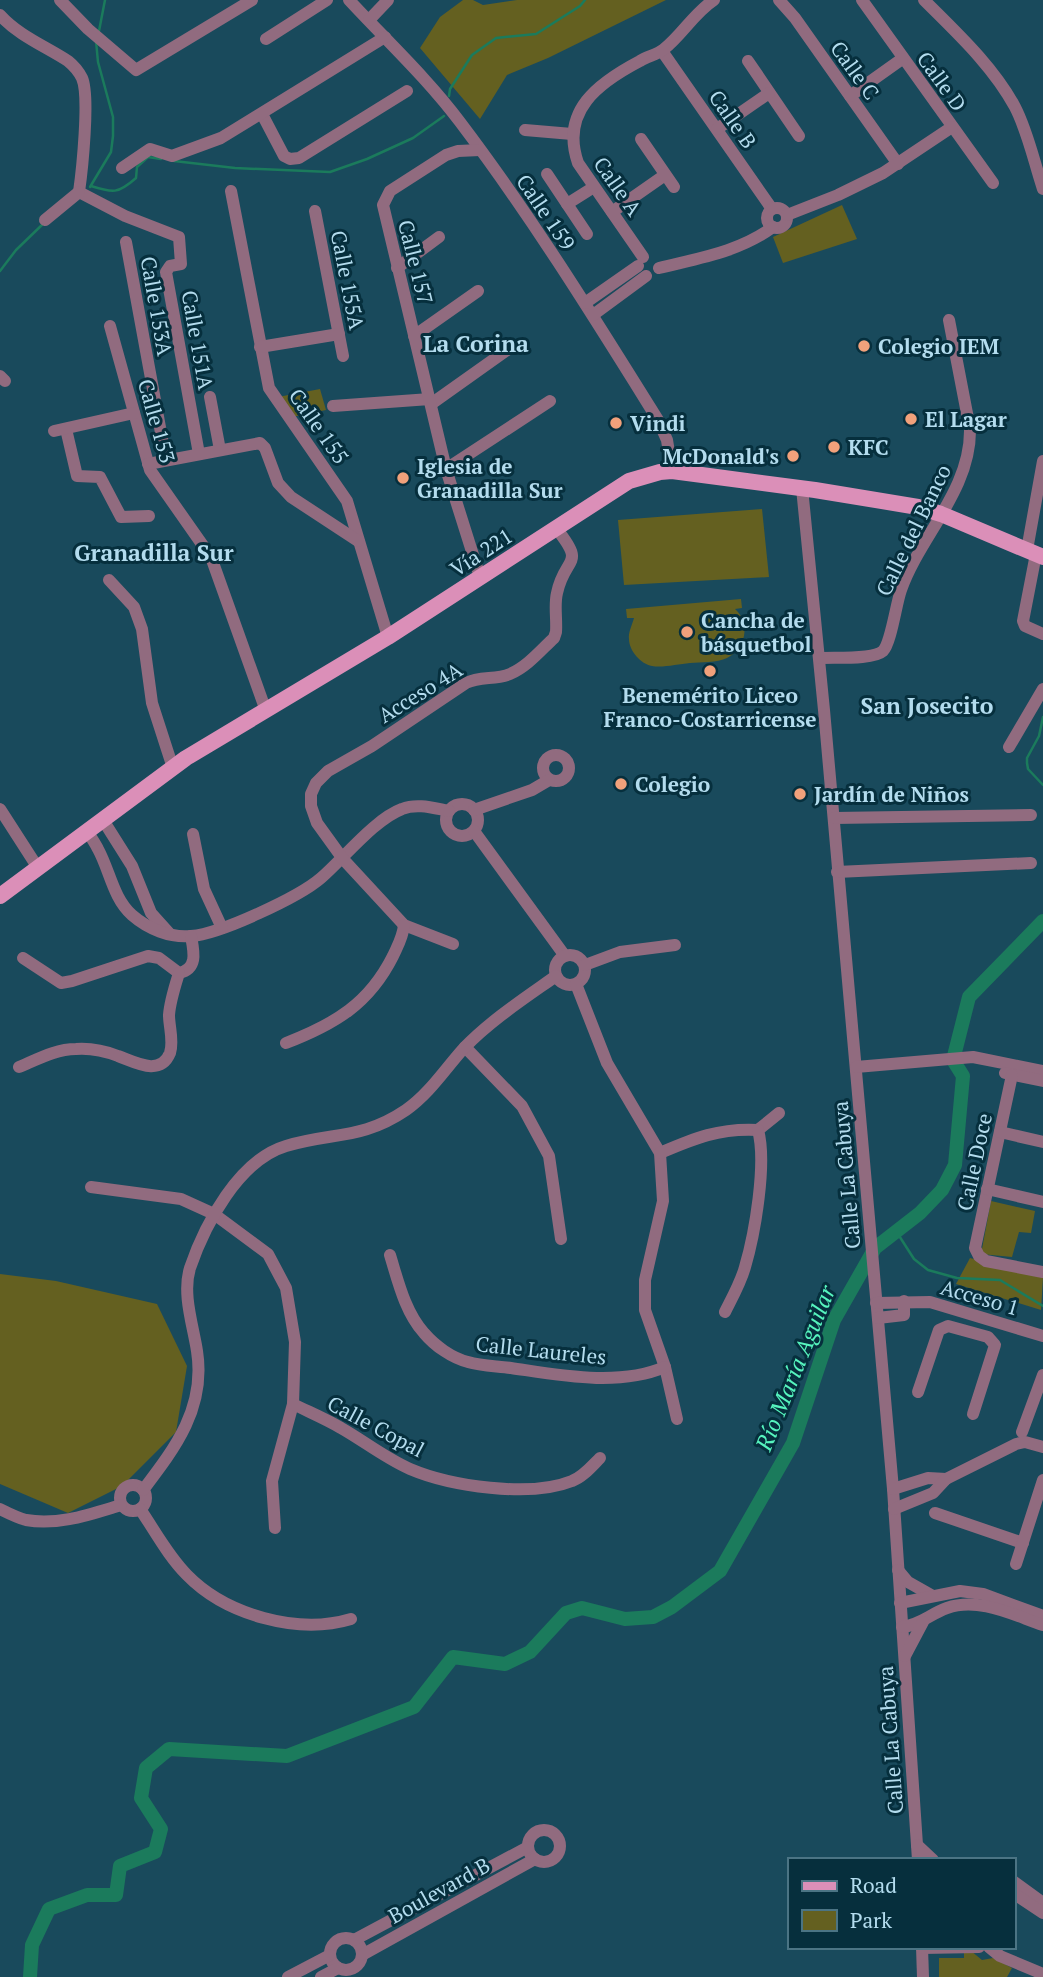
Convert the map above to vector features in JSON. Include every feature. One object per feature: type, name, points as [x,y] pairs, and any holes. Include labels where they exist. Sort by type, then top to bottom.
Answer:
[{"type":"main road","name":"Vía 221","points":[[0,896],[173,768],[226,733],[387,637],[629,481],[672,471],[918,507],[1035,553]]},
{"type":"street","points":[[60,0],[88,29],[136,70],[251,0]]},
{"type":"street","points":[[266,39],[327,0]]},
{"type":"street","points":[[352,4],[369,0]]},
{"type":"street","points":[[369,20],[388,0]]},
{"type":"street","points":[[525,130],[572,134],[585,98],[624,70],[662,51],[713,0]]},
{"type":"street","name":"Calle C","points":[[779,0],[795,18],[898,164]]},
{"type":"street","name":"Calle D","points":[[862,0],[993,183]]},
{"type":"street","points":[[924,0],[970,46],[1010,99],[1021,120],[1043,189]]},
{"type":"street","name":"Calle 159","points":[[352,4],[459,121],[585,303],[658,420],[667,440],[672,471]]},
{"type":"street","points":[[0,15],[12,28],[71,63],[82,77],[85,90],[83,166],[79,192],[44,220]]},
{"type":"street","points":[[122,168],[149,149],[172,156],[217,140],[385,37]]},
{"type":"street","name":"Calle B","points":[[662,51],[772,209]]},
{"type":"street","points":[[850,96],[902,59]]},
{"type":"street","points":[[748,61],[799,136]]},
{"type":"street","points":[[262,114],[284,156],[290,159],[299,158],[407,91]]},
{"type":"street","points":[[717,130],[769,93]]},
{"type":"street","points":[[787,215],[838,195],[898,164],[952,127]]},
{"type":"street","name":"Calle A","points":[[572,134],[578,163],[612,212],[643,266]]},
{"type":"street","points":[[641,139],[674,187]]},
{"type":"street","name":"Calle 157","points":[[480,150],[458,151],[446,155],[390,191],[385,200],[384,212],[446,469],[480,577]]},
{"type":"street","points":[[547,174],[587,234]]},
{"type":"street","points":[[612,212],[665,176]]},
{"type":"street","points":[[567,204],[594,187]]},
{"type":"street","name":"Calle 155","points":[[231,191],[270,388],[347,501],[387,637]]},
{"type":"street","name":"Calle 151A","points":[[79,192],[125,216],[179,237],[181,264],[170,266],[166,272],[199,454]]},
{"type":"street","points":[[772,209],[782,209],[787,215],[786,224],[779,228],[770,225],[768,213],[772,209]]},
{"type":"street","name":"Calle 155A","points":[[315,211],[343,356]]},
{"type":"street","points":[[658,264],[723,253],[741,246],[770,225]]},
{"type":"street","points":[[397,268],[439,237]]},
{"type":"street","name":"Calle 153A","points":[[126,242],[166,460]]},
{"type":"street","points":[[593,315],[643,266],[648,255],[658,264]]},
{"type":"street","points":[[643,266],[654,274],[658,264]]},
{"type":"street","points":[[585,303],[643,266]]},
{"type":"street","points":[[414,336],[478,291]]},
{"type":"street","name":"Calle del Banco","points":[[820,658],[874,655],[885,649],[889,643],[902,587],[964,471],[970,446],[966,404],[949,320]]},
{"type":"street","name":"Calle 153","points":[[110,326],[148,464],[153,476],[212,561],[266,711]]},
{"type":"street","points":[[260,347],[339,334]]},
{"type":"street","points":[[333,406],[430,401],[510,348]]},
{"type":"street","points":[[210,397],[220,450]]},
{"type":"street","points":[[446,469],[550,401]]},
{"type":"street","points":[[134,413],[60,430],[76,476],[100,477],[121,517],[149,516]]},
{"type":"street","points":[[148,464],[257,442],[263,444],[282,488],[291,497],[358,541]]},
{"type":"street","points":[[1043,461],[1035,553],[1023,621],[1025,626],[1043,634]]},
{"type":"street","name":"Calle La Cabuya","points":[[802,488],[820,658],[893,1489],[918,1858]]},
{"type":"street","name":"Acceso 4A","points":[[343,859],[317,823],[311,806],[311,794],[316,783],[328,771],[372,746],[466,683],[474,679],[510,674],[522,668],[554,638],[556,593],[573,552],[556,528]]},
{"type":"street","points":[[109,580],[134,607],[142,629],[152,703],[173,768]]},
{"type":"street","points":[[1009,747],[1043,689]]},
{"type":"street","points":[[87,831],[99,850],[118,895],[131,914],[152,928],[172,935],[191,936],[222,928],[283,903],[319,880],[385,818],[403,808],[422,806],[449,811],[461,804],[474,810],[533,790],[549,780]]},
{"type":"street","points":[[0,809],[38,868]]},
{"type":"street","points":[[449,811],[446,821],[450,831],[454,835],[465,836],[474,831],[478,822],[474,810]]},
{"type":"street","points":[[834,818],[1031,815]]},
{"type":"street","points":[[103,820],[132,866],[151,914],[172,935]]},
{"type":"street","points":[[474,831],[565,956]]},
{"type":"street","points":[[193,834],[204,889],[222,928]]},
{"type":"street","points":[[343,859],[404,925],[453,944]]},
{"type":"street","points":[[837,872],[1031,863]]},
{"type":"street","points":[[118,895],[140,883]]},
{"type":"street","points":[[286,1043],[322,1029],[350,1012],[373,989],[385,973],[403,936],[404,925]]},
{"type":"street","points":[[19,1067],[61,1050],[74,1049],[117,1055],[145,1067],[158,1065],[167,1059],[171,1049],[170,1009],[179,973],[189,968],[194,956],[191,936]]},
{"type":"street","points":[[585,965],[620,952],[675,946]]},
{"type":"street","points":[[23,958],[61,983],[148,956],[159,958],[179,973]]},
{"type":"street","points":[[143,1490],[177,1445],[195,1405],[198,1355],[188,1304],[190,1270],[214,1214],[244,1172],[264,1156],[285,1146],[359,1133],[384,1124],[430,1089],[465,1047],[510,1008],[556,976],[558,962],[565,956],[575,956],[585,965]]},
{"type":"street","points":[[556,976],[567,985],[576,984],[583,978],[585,965]]},
{"type":"street","points":[[576,984],[607,1063],[660,1153],[663,1201],[645,1280],[645,1310],[664,1367],[677,1419]]},
{"type":"street","points":[[465,1047],[523,1106],[549,1156],[561,1239]]},
{"type":"street","points":[[856,1067],[973,1057],[1043,1071]]},
{"type":"street","points":[[965,1059],[1012,1075],[1043,1081]]},
{"type":"street","name":"Calle Doce","points":[[1012,1075],[975,1248],[979,1256],[986,1261],[1043,1272]]},
{"type":"street","points":[[660,1153],[705,1134],[732,1128],[758,1130],[779,1113]]},
{"type":"street","points":[[725,1312],[745,1268],[757,1207],[761,1143],[758,1130]]},
{"type":"street","points":[[1000,1132],[1043,1142]]},
{"type":"street","points":[[91,1187],[181,1199],[214,1214],[268,1254],[286,1288],[295,1342],[293,1404],[272,1481],[275,1528]]},
{"type":"street","points":[[987,1189],[1043,1202]]},
{"type":"street","name":"Calle Laureles","points":[[390,1255],[403,1298],[423,1332],[445,1352],[468,1362],[551,1374],[613,1378],[651,1373],[664,1367]]},
{"type":"street","points":[[878,1318],[904,1315],[904,1301]]},
{"type":"street","name":"Acceso 1","points":[[876,1303],[930,1302],[1043,1336]]},
{"type":"street","points":[[972,1333],[978,1316]]},
{"type":"street","points":[[918,1392],[939,1330],[948,1326],[988,1337],[995,1345],[973,1414]]},
{"type":"street","points":[[1022,1432],[1043,1375]]},
{"type":"street","name":"Calle Copal","points":[[293,1404],[340,1427],[408,1468],[447,1481],[512,1489],[562,1484],[573,1481],[600,1458]]},
{"type":"street","points":[[894,1508],[933,1493],[946,1479],[1016,1444],[1025,1442],[1043,1447]]},
{"type":"street","points":[[893,1489],[928,1478],[946,1479]]},
{"type":"street","points":[[1016,1564],[1043,1480]]},
{"type":"street","points":[[0,1509],[25,1520],[46,1521],[75,1518],[121,1505],[132,1511],[140,1509],[146,1498],[143,1490],[136,1485],[127,1486],[121,1492],[121,1505]]},
{"type":"street","points":[[140,1509],[186,1575],[219,1599],[285,1625],[319,1626],[351,1619]]},
{"type":"street","points":[[935,1513],[1023,1543]]},
{"type":"street","points":[[898,1570],[908,1582],[931,1595]]},
{"type":"street","points":[[900,1603],[960,1591],[983,1594],[1036,1622]]},
{"type":"street","points":[[902,1627],[923,1622],[944,1609],[972,1604],[984,1605],[1036,1622]]},
{"type":"street","points":[[904,1660],[923,1622]]},
{"type":"street","points":[[917,1845],[931,1858]]},
{"type":"street","name":"Boulevard B","points":[[354,1940],[531,1853],[361,1965]]},
{"type":"street","points":[[1015,1882],[1043,1903]]},
{"type":"street","points":[[1015,1894],[1043,1913]]},
{"type":"street","points":[[288,1977],[330,1955],[335,1942],[345,1938],[354,1940],[360,1946],[361,1965],[321,1977]]},
{"type":"street","points":[[922,1949],[923,1977]]},
{"type":"street","points":[[991,1949],[1023,1973],[1043,1974]]},
{"type":"street","points":[[330,1955],[343,1971]]},
{"type":"green space","points":[[463,0],[473,0],[483,5],[517,0],[666,0],[548,58],[507,75],[480,119],[420,48],[440,17]]},
{"type":"green space","points":[[842,205],[857,239],[783,263],[773,237]]},
{"type":"green space","points":[[320,389],[326,410],[292,417],[278,397]]},
{"type":"green space","points":[[762,509],[769,577],[624,585],[618,520]]},
{"type":"green space","points":[[741,599],[742,608],[735,609],[743,621],[744,635],[739,649],[727,658],[714,662],[656,666],[644,663],[631,648],[629,634],[634,618],[627,618],[626,609]]},
{"type":"green space","points":[[991,1201],[1035,1211],[1031,1233],[1019,1232],[1012,1257],[981,1254]]},
{"type":"green space","points":[[970,1258],[1043,1277],[1041,1310],[956,1284]]},
{"type":"green space","points":[[0,1274],[56,1281],[157,1304],[187,1366],[176,1432],[122,1486],[68,1513],[0,1484]]},
{"type":"green space","points":[[964,1951],[971,1951],[982,1960],[993,1958],[1012,1968],[1007,1977],[939,1977],[939,1958],[964,1958]]},
{"type":"waterway","points":[[99,31],[105,0]]},
{"type":"waterway","points":[[449,96],[450,89],[472,55],[496,38],[536,34],[585,0]]},
{"type":"waterway","points":[[90,187],[111,152],[113,136],[113,117],[98,62],[96,41]]},
{"type":"waterway","points":[[174,161],[235,168],[330,172],[413,138],[444,116]]},
{"type":"waterway","points":[[91,186],[115,191],[136,178],[137,167],[148,157],[161,159]]},
{"type":"waterway","points":[[0,271],[16,250],[44,223]]},
{"type":"waterway","points":[[1043,717],[1039,736],[1027,758],[1028,769],[1043,785]]},
{"type":"waterway","name":"Río María Aguilar","points":[[30,1977],[32,1945],[49,1909],[87,1895],[116,1895],[120,1866],[155,1852],[161,1829],[141,1798],[146,1768],[169,1749],[287,1756],[414,1707],[453,1657],[505,1664],[530,1652],[566,1613],[582,1608],[625,1619],[653,1617],[672,1607],[720,1571],[793,1443],[834,1320],[875,1248],[920,1213],[942,1190],[955,1165],[963,1076],[953,1060],[969,997],[1043,921]]},
{"type":"waterway","points":[[896,1231],[914,1259],[928,1270],[957,1278],[1000,1280],[1043,1306]]},
{"type":"place","name":"Colegio IEM","points":[[864,346]]},
{"type":"place","name":"El Lagar","points":[[911,419]]},
{"type":"place","name":"Vindi","points":[[616,423]]},
{"type":"place","name":"KFC","points":[[834,447]]},
{"type":"place","name":"McDonald's","points":[[793,456]]},
{"type":"place","name":"Iglesia de Granadilla Sur","points":[[403,478]]},
{"type":"place","name":"Cancha de básquetbol","points":[[687,632]]},
{"type":"place","name":"Benemérito Liceo Franco-Costarricense","points":[[710,671]]},
{"type":"place","name":"Colegio","points":[[621,784]]},
{"type":"place","name":"Jardín de Niños","points":[[800,794]]},
{"type":"district","name":"La Corina","points":[[476,343]]},
{"type":"district","name":"Granadilla Sur","points":[[154,552]]},
{"type":"district","name":"San Josecito","points":[[927,705]]}]
